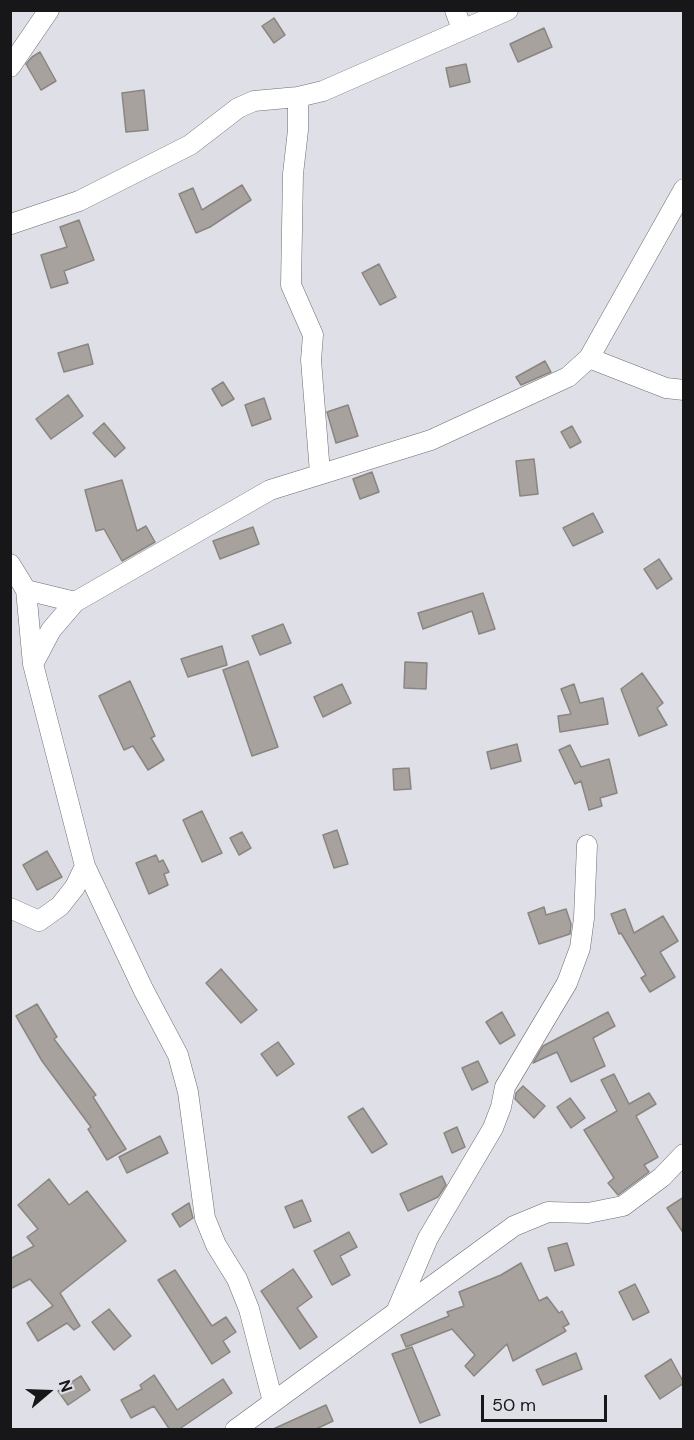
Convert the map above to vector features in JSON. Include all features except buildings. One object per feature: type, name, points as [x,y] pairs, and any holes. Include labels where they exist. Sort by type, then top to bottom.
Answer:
[{"type":"street","points":[[10,67],[49,10]]},
{"type":"street","points":[[455,10],[462,29]]},
{"type":"street","points":[[11,224],[79,201],[190,145],[238,108],[254,101],[298,97],[323,91],[508,10]]},
{"type":"street","points":[[298,97],[298,130],[293,174],[291,285],[313,335],[311,360],[320,473]]},
{"type":"street","points":[[33,664],[51,630],[75,602],[270,490],[431,440],[568,377],[589,358],[684,189]]},
{"type":"street","points":[[10,219],[10,230]]},
{"type":"street","points":[[589,358],[666,388],[684,390]]},
{"type":"street","points":[[10,564],[26,590],[33,664],[85,866],[143,989],[178,1055],[188,1092],[205,1218],[216,1245],[237,1279],[249,1308],[273,1402]]},
{"type":"street","points":[[26,590],[75,602]]},
{"type":"street","points":[[397,1312],[428,1238],[493,1128],[505,1087],[567,984],[580,948],[584,918],[587,845]]},
{"type":"street","points":[[10,908],[39,921],[60,906],[75,887],[85,866]]},
{"type":"street","points":[[235,1430],[514,1226],[548,1212],[588,1213],[623,1206],[662,1177],[684,1154]]}]
